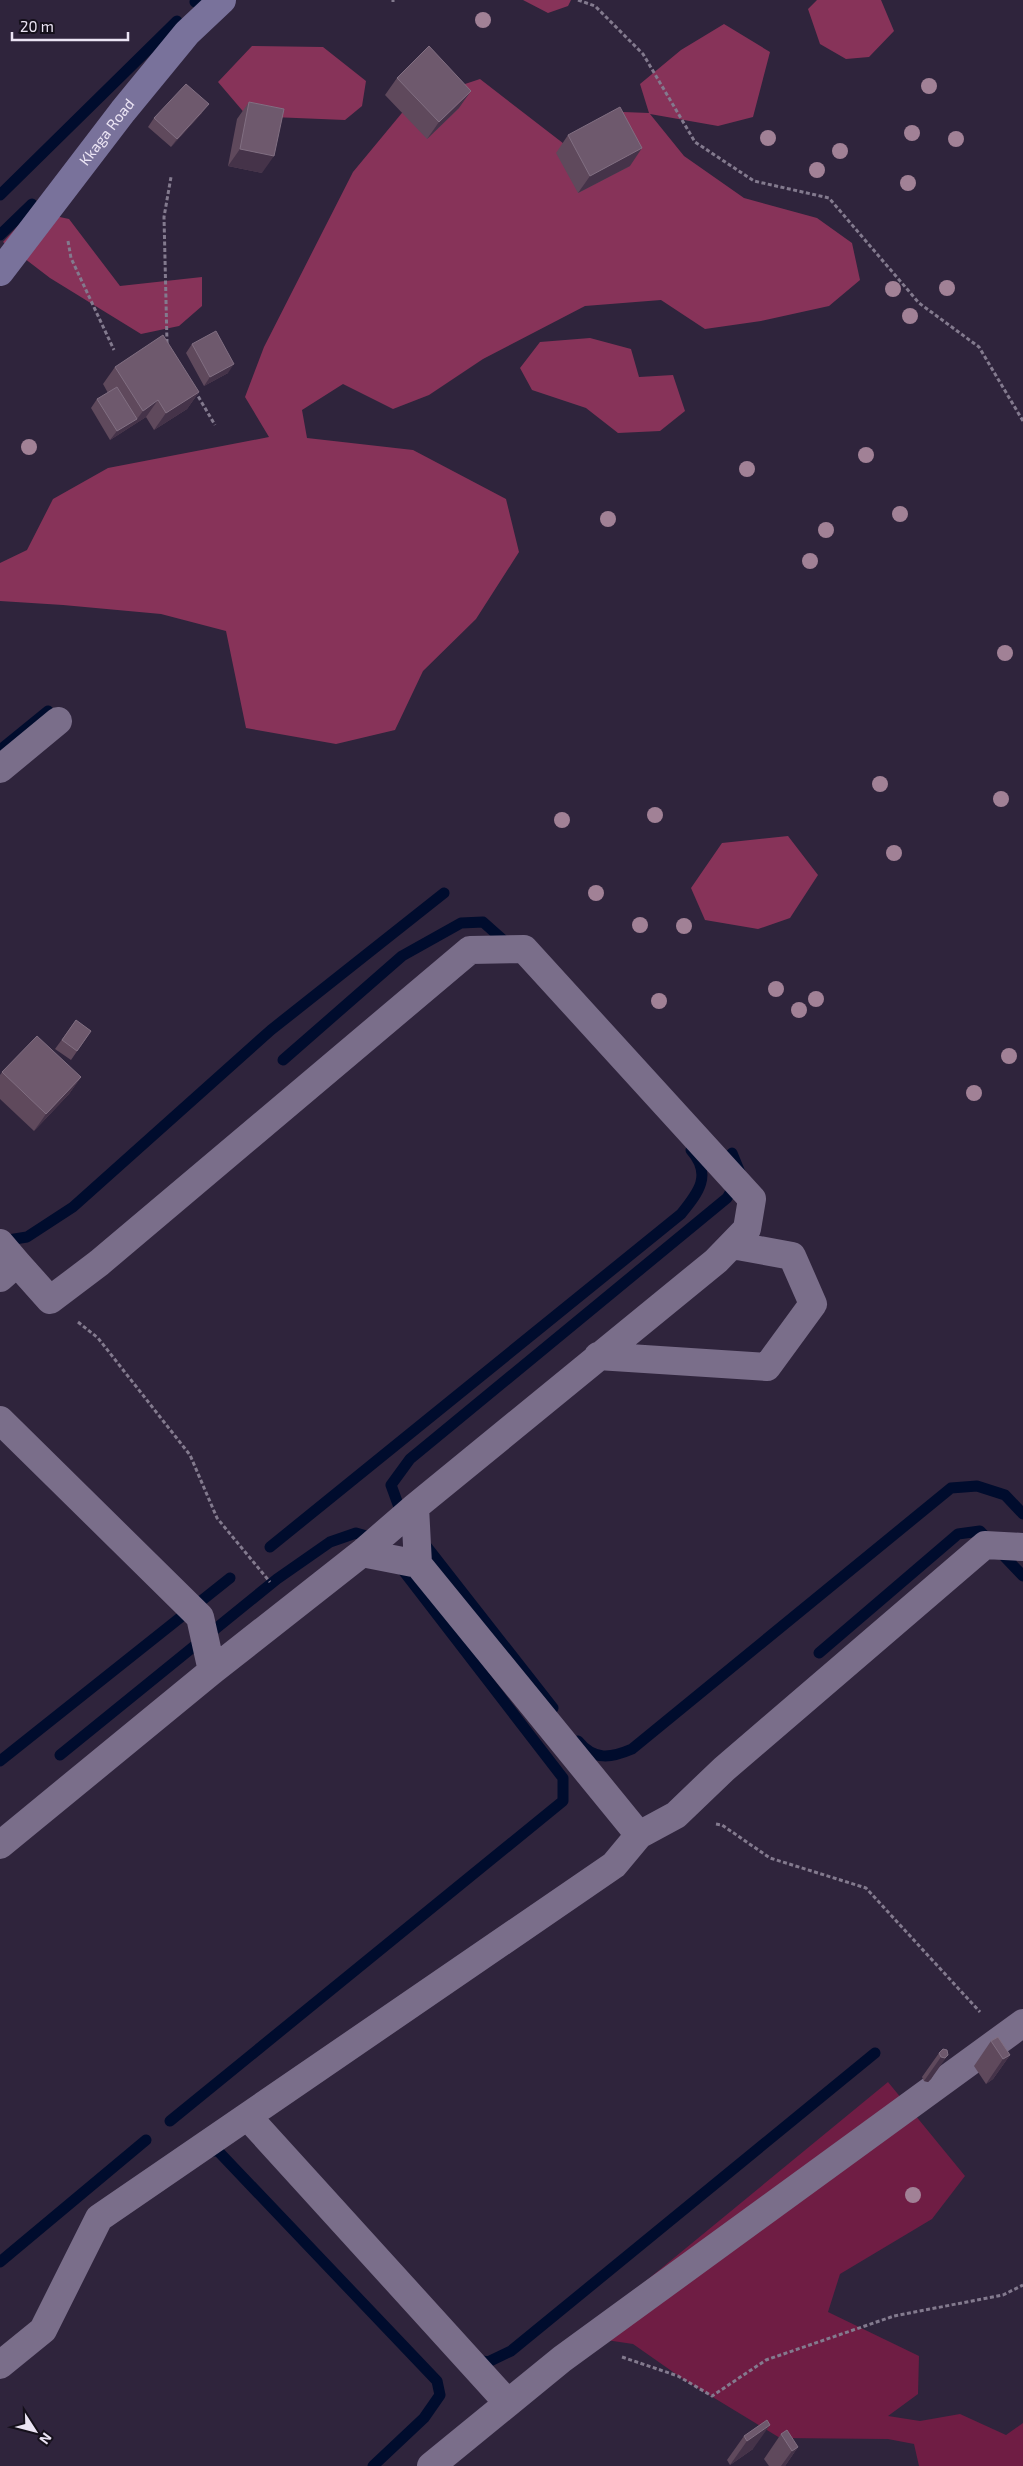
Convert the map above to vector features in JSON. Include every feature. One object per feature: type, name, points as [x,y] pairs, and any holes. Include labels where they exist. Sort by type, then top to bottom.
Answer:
[{"type":"street","name":"Kkaga Road","points":[[0,272],[123,111],[187,33],[222,0]]},
{"type":"street","points":[[0,769],[58,721]]},
{"type":"street","points":[[0,1845],[212,1671],[362,1553],[415,1507],[716,1260],[747,1229],[752,1199],[524,949],[470,950],[99,1263],[50,1300],[6,1261]]},
{"type":"street","points":[[598,1356],[767,1367],[813,1304],[792,1256],[732,1245]]},
{"type":"street","points":[[0,1420],[200,1617],[212,1671]]},
{"type":"street","points":[[415,1507],[418,1564],[639,1835]]},
{"type":"street","points":[[0,2365],[43,2330],[99,2218],[614,1865],[639,1835],[676,1815],[724,1769],[985,1545],[1023,1547]]},
{"type":"street","points":[[362,1553],[418,1564]]},
{"type":"street","points":[[431,2466],[562,2359],[1014,2030]]},
{"type":"street","points":[[248,2117],[508,2403]]},
{"type":"path","points":[[578,0],[596,6],[643,54],[695,142],[754,181],[828,198],[919,303],[979,347],[1023,421]]},
{"type":"path","points":[[171,177],[164,217],[166,341],[171,349]]},
{"type":"path","points":[[68,239],[70,258],[114,350]]},
{"type":"path","points":[[190,383],[215,425]]},
{"type":"path","points":[[50,1300],[98,1338],[190,1455],[217,1518],[291,1608]]},
{"type":"path","points":[[676,1815],[722,1825],[770,1858],[866,1888],[1014,2030]]},
{"type":"path","points":[[621,2356],[678,2376],[712,2396],[766,2360],[894,2316],[1003,2295],[1023,2285]]},
{"type":"shaded area","points":[[523,0],[571,0],[568,6],[548,13]]},
{"type":"shaded area","points":[[817,0],[881,0],[894,31],[869,57],[846,59],[820,44],[808,9]]},
{"type":"shaded area","points":[[724,24],[770,52],[753,117],[718,126],[650,114],[684,156],[744,198],[817,218],[852,243],[860,280],[829,306],[761,321],[705,329],[661,300],[585,306],[483,359],[429,395],[393,409],[343,384],[302,410],[307,438],[413,450],[506,499],[519,552],[476,619],[423,671],[395,730],[336,744],[246,728],[226,631],[161,614],[0,601],[0,563],[27,550],[53,499],[108,468],[269,437],[245,397],[264,347],[353,172],[411,102],[480,79],[568,147],[623,112],[649,113],[640,84],[681,50]]},
{"type":"shaded area","points":[[252,46],[323,47],[366,81],[362,106],[345,120],[247,116],[218,82]]},
{"type":"shaded area","points":[[32,211],[69,219],[120,286],[202,277],[202,306],[179,326],[141,334],[50,278],[3,242]]},
{"type":"shaded area","points":[[590,338],[631,349],[639,377],[673,375],[685,411],[660,431],[618,433],[586,408],[532,390],[520,368],[540,342]]},
{"type":"shaded area","points":[[788,836],[818,875],[790,918],[758,929],[705,920],[691,888],[722,843]]},
{"type":"shaded area","points":[[888,2082],[965,2176],[932,2219],[840,2274],[828,2312],[919,2356],[918,2394],[888,2416],[920,2421],[960,2414],[1006,2435],[1023,2423],[1023,2466],[919,2466],[914,2444],[888,2439],[780,2438],[683,2379],[633,2344],[579,2336]]},
{"type":"building","points":[[429,46],[471,91],[439,122],[397,78]]},
{"type":"building","points":[[186,84],[209,104],[177,139],[154,118]]},
{"type":"building","points":[[249,102],[284,109],[274,156],[240,149]]},
{"type":"building","points":[[620,107],[642,148],[590,176],[568,135]]},
{"type":"building","points":[[216,331],[234,364],[210,377],[192,344]]},
{"type":"building","points":[[163,335],[199,392],[166,413],[158,400],[143,411],[115,367]]},
{"type":"building","points":[[117,387],[137,419],[117,431],[97,399]]},
{"type":"building","points":[[76,1020],[91,1031],[77,1051],[62,1040]]},
{"type":"building","points":[[37,1036],[81,1077],[46,1114],[2,1072]]},
{"type":"building","points":[[998,2037],[1010,2055],[1003,2059],[991,2041]]},
{"type":"building","points":[[943,2049],[947,2050],[948,2055],[945,2058],[941,2057],[939,2053]]},
{"type":"building","points":[[767,2420],[770,2425],[747,2441],[744,2436]]},
{"type":"building","points":[[787,2430],[798,2447],[792,2451],[781,2434]]},
{"type":"waterway","points":[[0,195],[177,21]]},
{"type":"waterway","points":[[0,235],[32,204]]},
{"type":"waterway","points":[[0,750],[48,711]]},
{"type":"waterway","points":[[2,1241],[27,1237],[73,1207],[271,1030],[444,893]]},
{"type":"waterway","points":[[283,1060],[402,956],[461,923],[483,922],[511,947]]},
{"type":"waterway","points":[[270,1547],[681,1214],[693,1199],[701,1184],[701,1168],[698,1159],[691,1150]]},
{"type":"waterway","points":[[403,1518],[391,1485],[410,1459],[727,1198],[741,1175],[732,1153]]},
{"type":"waterway","points":[[578,1741],[590,1752],[603,1756],[610,1756],[632,1749],[951,1488],[977,1486],[1005,1495],[1023,1514]]},
{"type":"waterway","points":[[819,1653],[958,1534],[980,1531],[1023,1576]]},
{"type":"waterway","points":[[60,1755],[277,1579],[330,1542],[356,1533],[377,1539]]},
{"type":"waterway","points":[[423,1542],[553,1708]]},
{"type":"waterway","points":[[170,2121],[563,1801],[563,1778],[398,1564]]},
{"type":"waterway","points":[[0,1761],[230,1578]]},
{"type":"waterway","points":[[476,2360],[488,2362],[511,2351],[875,2053]]},
{"type":"waterway","points":[[0,2262],[146,2140]]},
{"type":"waterway","points":[[206,2151],[218,2151],[437,2381],[440,2395],[424,2418],[373,2466]]}]
